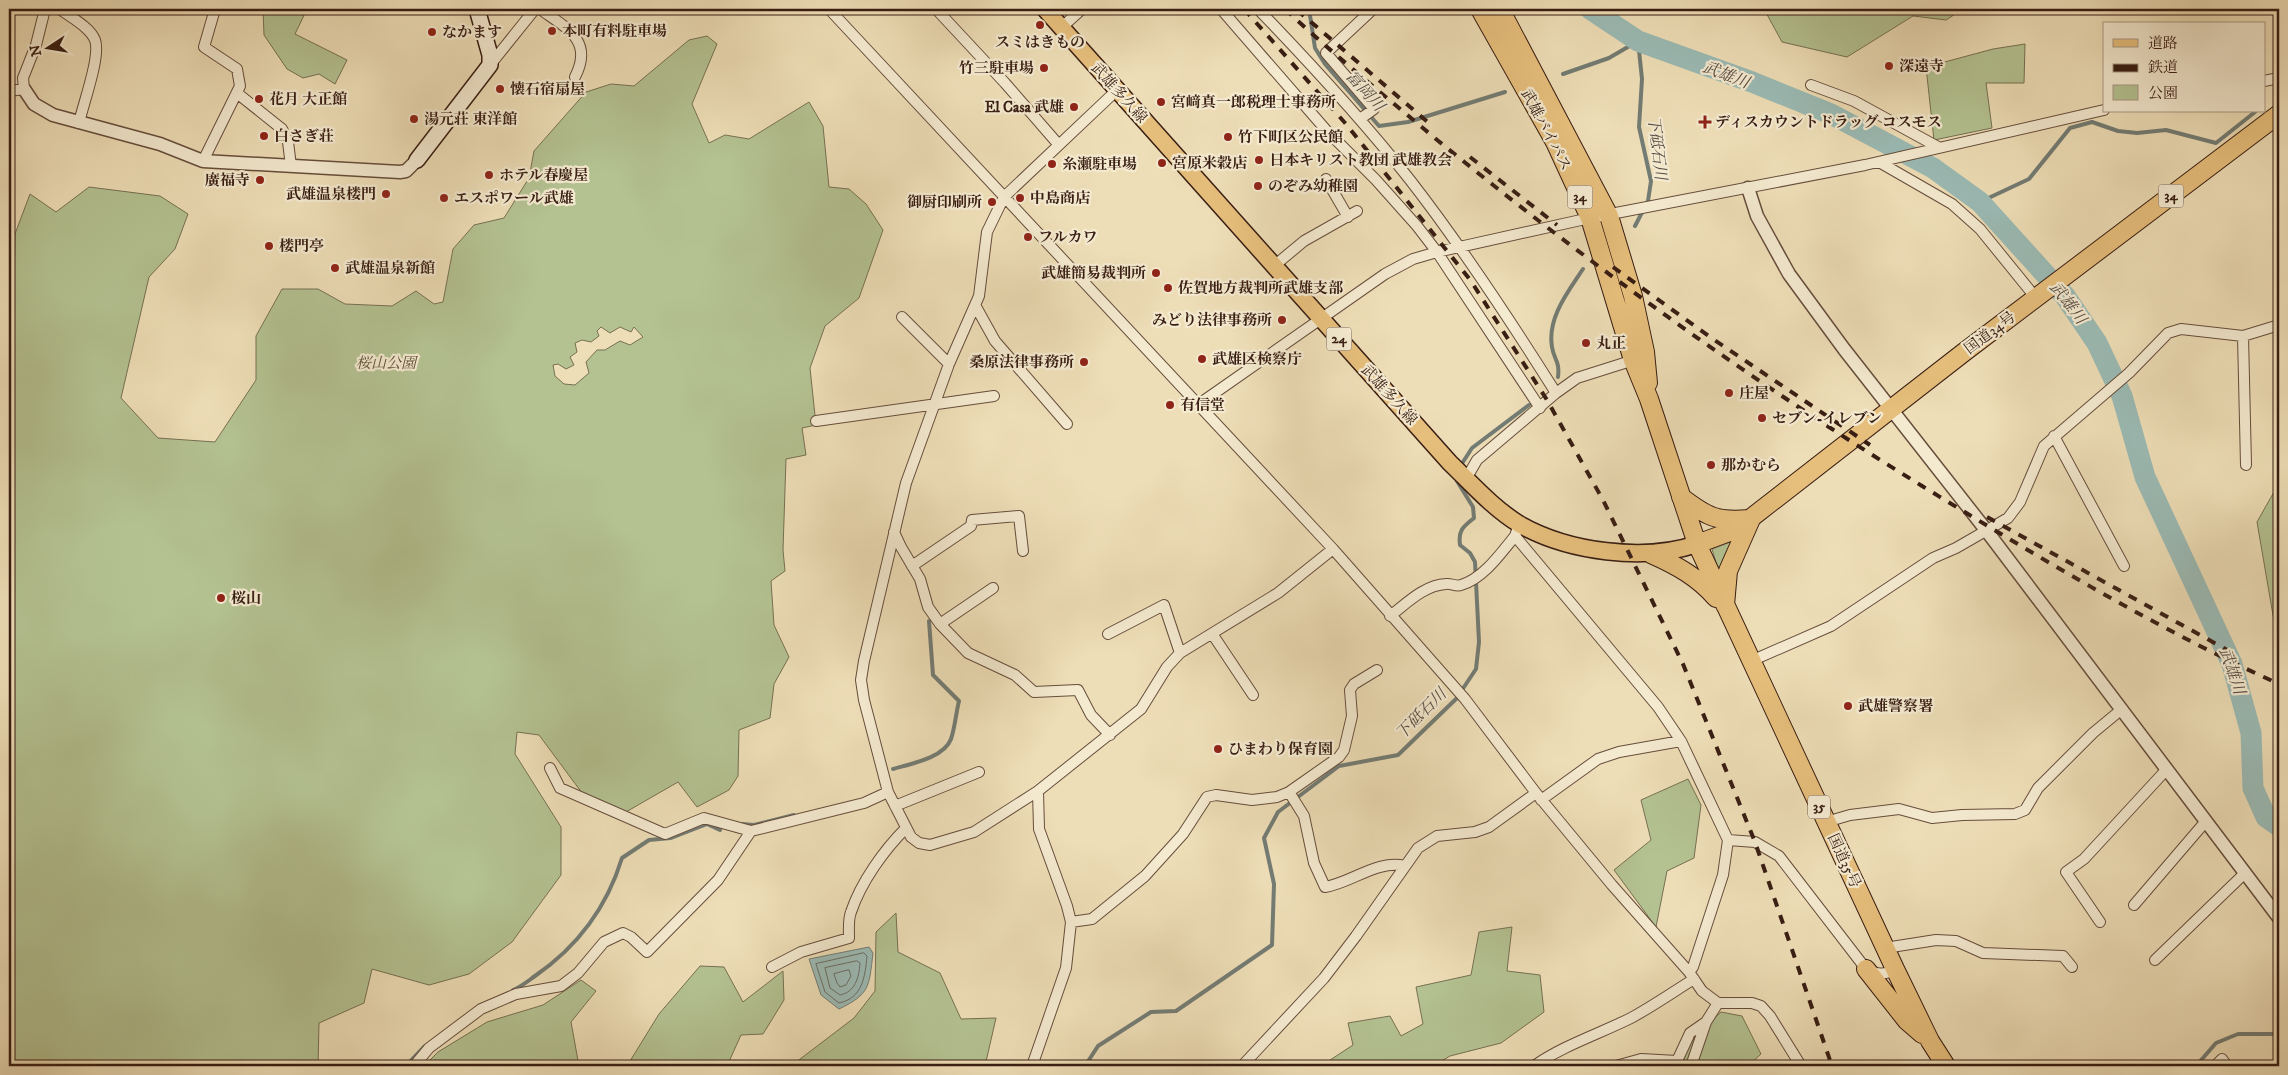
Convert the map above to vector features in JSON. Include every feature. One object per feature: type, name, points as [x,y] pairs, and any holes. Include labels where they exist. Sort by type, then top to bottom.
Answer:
[{"type":"highway","name":"武雄バイパス","points":[[1480,9],[1554,142],[1590,218],[1640,358]]},
{"type":"highway","name":"武雄バイパス","points":[[1500,9],[1608,216],[1633,296],[1640,358],[1649,399],[1697,544]]},
{"type":"highway","name":"国道34号","points":[[1697,544],[1732,531],[1751,518],[2062,278],[2279,114]]},
{"type":"highway","points":[[1682,497],[1700,512],[1715,519],[1751,518],[1728,571],[1725,608]]},
{"type":"highway","name":"国道35号","points":[[1697,544],[1725,608],[1895,969],[1930,1041],[1946,1066]]},
{"type":"highway","points":[[1650,554],[1677,565],[1704,584],[1725,608]]},
{"type":"highway","points":[[1866,969],[1907,1022],[1930,1041]]},
{"type":"main road","points":[[417,160],[490,65],[490,54],[477,9]]},
{"type":"main road","name":"武雄多久線","points":[[1045,9],[1321,320],[1466,479],[1517,530],[1607,552],[1650,554],[1678,550],[1697,544]]},
{"type":"street","points":[[45,9],[36,45],[24,78],[24,89],[34,104],[53,115],[160,144],[203,161],[400,172],[406,171],[417,160]]},
{"type":"street","points":[[60,9],[88,31],[95,39],[96,53],[79,123]]},
{"type":"street","points":[[203,161],[240,86],[237,69],[204,46],[216,9]]},
{"type":"street","points":[[490,65],[535,9]]},
{"type":"street","points":[[540,9],[576,36],[582,60],[575,77]]},
{"type":"street","points":[[829,9],[1333,549],[1465,699],[1539,797],[1710,998],[1718,1003],[1752,1003],[1761,1006],[1770,1016],[1801,1066]]},
{"type":"street","points":[[936,9],[1005,83],[1058,144]]},
{"type":"street","points":[[1061,28],[1082,9]]},
{"type":"street","points":[[1221,9],[1326,130],[1394,199],[1437,252],[1540,408]]},
{"type":"street","points":[[1258,9],[1309,60],[1410,180],[1509,318],[1556,394]]},
{"type":"street","points":[[1360,119],[1374,109],[1326,53],[1373,9]]},
{"type":"street","points":[[2266,81],[2279,78]]},
{"type":"street","points":[[1811,85],[1854,101],[1934,148]]},
{"type":"street","points":[[9,91],[24,89]]},
{"type":"street","points":[[1117,90],[1004,197],[988,232],[979,296],[949,364],[906,483],[880,584],[861,680],[864,700],[888,792],[911,837],[919,843],[930,845],[974,832],[1038,791],[1141,709],[1167,667],[1180,653],[1213,635],[1278,593],[1333,549]]},
{"type":"street","points":[[237,93],[282,129],[288,142],[291,166]]},
{"type":"street","points":[[1199,404],[1385,274],[1414,259],[1437,252],[1590,218],[1879,162],[2103,110]]},
{"type":"street","points":[[1879,162],[1952,204],[1980,229],[2036,298]]},
{"type":"street","points":[[1274,266],[1304,241],[1353,214],[1326,179]]},
{"type":"street","points":[[1748,188],[1757,216],[1789,274],[1986,530],[2279,918]]},
{"type":"street","points":[[975,305],[995,341],[1067,424]]},
{"type":"street","points":[[902,317],[949,364]]},
{"type":"street","points":[[1751,661],[1831,626],[1933,558],[1956,548],[2008,518],[2020,502],[2044,446],[2129,373],[2168,333],[2189,330],[2243,336],[2279,325]]},
{"type":"street","points":[[2243,336],[2246,464]]},
{"type":"street","points":[[1466,479],[1477,460],[1577,378],[1640,358]]},
{"type":"street","points":[[816,421],[994,396]]},
{"type":"street","points":[[2054,436],[2124,566]]},
{"type":"street","points":[[912,566],[971,526],[972,520],[1018,516],[1023,551]]},
{"type":"street","points":[[1390,616],[1425,589],[1446,584],[1460,586],[1471,580],[1493,562],[1517,530],[1658,706],[1681,741],[1728,840],[1723,875],[1691,975],[1631,1018],[1594,1034],[1534,1066]]},
{"type":"street","points":[[894,532],[920,579],[928,607],[940,624],[968,653],[1015,675],[1034,692],[1078,690],[1091,715],[1110,735]]},
{"type":"street","points":[[940,624],[993,588]]},
{"type":"street","points":[[1108,634],[1164,606],[1180,653]]},
{"type":"street","points":[[1213,635],[1253,695]]},
{"type":"street","points":[[1071,922],[1092,919],[1145,876],[1183,834],[1208,797],[1216,795],[1266,800],[1289,792],[1339,757],[1344,750],[1352,716],[1350,690],[1354,684],[1377,670]]},
{"type":"street","points":[[1826,822],[1850,815],[1899,809],[1932,818],[1962,814],[2015,814],[2025,810],[2038,788],[2093,733],[2122,709]]},
{"type":"street","points":[[1242,1066],[1324,978],[1418,848],[1437,836],[1475,832],[1490,827],[1598,759],[1619,752],[1681,741]]},
{"type":"street","points":[[550,768],[560,788],[665,834],[704,818],[751,831],[864,803],[888,792]]},
{"type":"street","points":[[2100,922],[2066,872],[2084,859],[2167,769]]},
{"type":"street","points":[[895,806],[979,772]]},
{"type":"street","points":[[1032,1066],[1066,968],[1071,922],[1067,906],[1038,829],[1038,791]]},
{"type":"street","points":[[1289,792],[1304,816],[1314,864],[1325,887],[1339,885],[1371,870],[1396,864],[1404,866]]},
{"type":"street","points":[[2134,905],[2206,821]]},
{"type":"street","points":[[772,967],[801,952],[849,938],[850,913],[862,887],[894,840],[906,828]]},
{"type":"street","points":[[414,1066],[429,1048],[481,1009],[516,994],[561,986],[578,973],[604,942],[616,936],[623,933],[631,937],[646,952],[718,880],[751,831]]},
{"type":"street","points":[[1728,840],[1755,842],[1779,856],[1866,969],[1877,974],[1888,974],[1895,969]]},
{"type":"street","points":[[2155,960],[2245,873]]},
{"type":"street","points":[[1885,948],[1936,940],[1956,940],[1983,953],[2062,956],[2072,967]]},
{"type":"street","points":[[1691,1066],[1706,1022],[1718,1003]]},
{"type":"street","points":[[1616,1066],[1641,1059],[1677,1061],[1690,1033],[1706,1022]]},
{"type":"street","points":[[2214,1066],[2222,1059],[2227,1066]]},
{"type":"green space","points":[[263,9],[307,9],[295,34],[347,60],[335,84],[319,74],[303,78],[287,69],[264,35]]},
{"type":"green space","points":[[1764,9],[1963,9],[1946,20],[1913,16],[1847,57],[1782,42]]},
{"type":"green space","name":"桜山公園","points":[[707,36],[717,44],[692,104],[709,143],[725,135],[749,139],[809,102],[823,126],[829,187],[849,189],[866,204],[883,230],[859,298],[825,326],[810,368],[816,425],[802,428],[806,455],[786,459],[783,550],[785,571],[771,581],[774,625],[789,657],[774,684],[770,718],[739,730],[738,776],[729,790],[697,807],[678,782],[619,816],[588,801],[539,735],[517,732],[515,754],[561,827],[561,875],[512,942],[469,974],[429,985],[372,969],[364,1003],[319,1023],[318,1066],[9,1066],[9,288],[14,289],[15,234],[30,194],[56,212],[89,187],[160,196],[188,214],[175,249],[149,277],[121,398],[158,438],[215,442],[256,380],[256,336],[282,289],[318,289],[345,304],[392,306],[416,291],[434,304],[443,302],[453,249],[474,225],[504,218],[529,178],[534,151],[586,92],[611,84],[634,86],[689,40]],"holes":[[[601,327],[610,333],[620,327],[631,332],[634,327],[643,337],[630,345],[620,341],[605,350],[597,350],[586,362],[589,373],[575,385],[564,384],[555,376],[553,365],[558,364],[566,369],[574,365],[570,357],[577,352],[575,343],[582,340],[591,342],[599,336],[597,331]]]},
{"type":"green space","points":[[2025,44],[2024,83],[1986,83],[1992,128],[1934,140],[1926,67],[1993,49]]},
{"type":"green space","points":[[2279,483],[2279,650],[2257,522]]},
{"type":"green space","points":[[1733,541],[1720,576],[1712,549]]},
{"type":"green space","points":[[1688,779],[1701,805],[1694,858],[1667,871],[1656,927],[1614,870],[1651,840],[1641,800]]},
{"type":"green space","points":[[896,913],[898,952],[940,973],[961,1019],[996,1018],[985,1066],[791,1066],[854,1018],[875,991],[876,932]]},
{"type":"green space","points":[[1512,927],[1507,971],[1540,975],[1544,1012],[1501,1043],[1450,1056],[1433,1066],[1321,1066],[1353,1045],[1348,1023],[1390,1016],[1401,1036],[1423,1024],[1416,987],[1471,975],[1479,932]]},
{"type":"green space","points":[[700,966],[724,967],[743,1002],[783,971],[784,1000],[763,1034],[741,1035],[727,1066],[627,1066],[659,1014]]},
{"type":"green space","points":[[581,980],[596,991],[571,1022],[579,1066],[424,1066],[438,1052],[487,1022],[543,1005]]},
{"type":"green space","points":[[1721,1012],[1742,1016],[1761,1054],[1748,1066],[1682,1066],[1690,1040]]},
{"type":"water","points":[[869,947],[873,953],[869,982],[857,999],[839,1009],[821,995],[809,959]]},
{"type":"waterway","name":"富岡川","points":[[1309,9],[1315,48],[1325,64],[1379,126],[1408,122],[1505,92]]},
{"type":"waterway","name":"武雄川","points":[[1590,9],[1638,41],[1752,82],[1831,114],[1933,168],[1980,202],[2065,296],[2097,343],[2122,396],[2145,477],[2232,664],[2251,733],[2253,788],[2266,817],[2279,826]]},
{"type":"waterway","name":"下砥石川","points":[[1563,74],[1609,58],[1638,41],[1642,79],[1639,127],[1651,181],[1648,201],[1635,226]]},
{"type":"waterway","points":[[1980,202],[2029,179],[2070,128],[2092,122],[2118,131],[2137,133],[2166,130],[2216,143],[2255,112]]},
{"type":"waterway","name":"下砥石川","points":[[1558,377],[1558,364],[1552,347],[1551,336],[1553,326],[1565,296],[1583,269]]},
{"type":"waterway","name":"下砥石川","points":[[1463,462],[1472,448],[1529,405]]},
{"type":"waterway","name":"下砥石川","points":[[1085,1066],[1098,1046],[1151,1012],[1176,1011],[1272,945],[1274,884],[1264,838],[1278,812],[1339,766],[1398,755],[1456,699],[1476,669],[1479,642],[1475,562],[1470,553],[1460,545],[1462,529],[1474,518],[1473,507],[1457,481]]},
{"type":"waterway","points":[[893,769],[934,756],[947,746],[951,739],[959,701],[933,675],[929,621]]},
{"type":"waterway","points":[[742,824],[754,825],[794,815]]},
{"type":"waterway","points":[[513,990],[550,965],[577,939],[589,924],[608,893],[622,858],[649,840],[671,838],[707,824],[720,830]]},
{"type":"waterway","points":[[2196,1066],[2216,1043],[2238,1034],[2279,1034]]},
{"type":"waterway","points":[[406,1066],[425,1046]]},
{"type":"railway","points":[[1244,9],[1346,124],[1471,281],[1547,400],[1603,500],[1683,664],[1755,842],[1832,1066]]},
{"type":"railway","points":[[1285,9],[1359,75],[1558,236],[1748,373],[1879,459],[2068,574],[2193,643],[2279,684]]},
{"type":"railway","points":[[1297,10],[1430,124]]},
{"type":"railway","points":[[1470,157],[1557,225]]},
{"type":"railway","points":[[1613,267],[1710,337],[1870,445]]},
{"type":"railway","points":[[1987,517],[2238,656]]},
{"type":"place","name":"スミはきもの","points":[[1040,25]]},
{"type":"place","name":"本町有料駐車場","points":[[552,31]]},
{"type":"place","name":"なかます","points":[[432,32]]},
{"type":"place","name":"深遠寺","points":[[1889,66]]},
{"type":"place","name":"竹三駐車場","points":[[1044,68]]},
{"type":"place","name":"懐石宿扇屋","points":[[500,89]]},
{"type":"place","name":"花月 大正館","points":[[259,99]]},
{"type":"place","name":"宮﨑真一郎税理士事務所","points":[[1161,102]]},
{"type":"place","name":"El Casa 武雄","points":[[1074,107]]},
{"type":"place","name":"湯元荘 東洋館","points":[[414,119]]},
{"type":"place","name":"ディスカウントドラッグ コスモス","points":[[1705,122]]},
{"type":"place","name":"白さぎ荘","points":[[264,136]]},
{"type":"place","name":"竹下町区公民館","points":[[1228,137]]},
{"type":"place","name":"日本キリスト教団 武雄教会","points":[[1259,160]]},
{"type":"place","name":"宮原米穀店","points":[[1162,163]]},
{"type":"place","name":"糸瀬駐車場","points":[[1052,164]]},
{"type":"place","name":"ホテル春慶屋","points":[[489,175]]},
{"type":"place","name":"廣福寺","points":[[260,180]]},
{"type":"place","name":"のぞみ幼稚園","points":[[1258,186]]},
{"type":"place","name":"武雄温泉楼門","points":[[386,194]]},
{"type":"place","name":"エスポワール武雄","points":[[444,198]]},
{"type":"place","name":"中島商店","points":[[1020,198]]},
{"type":"place","name":"御厨印刷所","points":[[992,202]]},
{"type":"place","name":"フルカワ","points":[[1028,237]]},
{"type":"place","name":"楼門亭","points":[[269,246]]},
{"type":"place","name":"武雄温泉新館","points":[[335,268]]},
{"type":"place","name":"武雄簡易裁判所","points":[[1156,273]]},
{"type":"place","name":"佐賀地方裁判所武雄支部","points":[[1168,288]]},
{"type":"place","name":"みどり法律事務所","points":[[1282,320]]},
{"type":"place","name":"丸正","points":[[1586,343]]},
{"type":"place","name":"武雄区検察庁","points":[[1202,359]]},
{"type":"place","name":"桑原法律事務所","points":[[1084,362]]},
{"type":"place","name":"庄屋","points":[[1729,393]]},
{"type":"place","name":"有信堂","points":[[1170,405]]},
{"type":"place","name":"セブン-イレブン","points":[[1762,418]]},
{"type":"place","name":"那かむら","points":[[1711,465]]},
{"type":"place","name":"桜山","points":[[221,598]]},
{"type":"place","name":"武雄警察署","points":[[1848,706]]},
{"type":"place","name":"ひまわり保育園","points":[[1218,749]]}]
